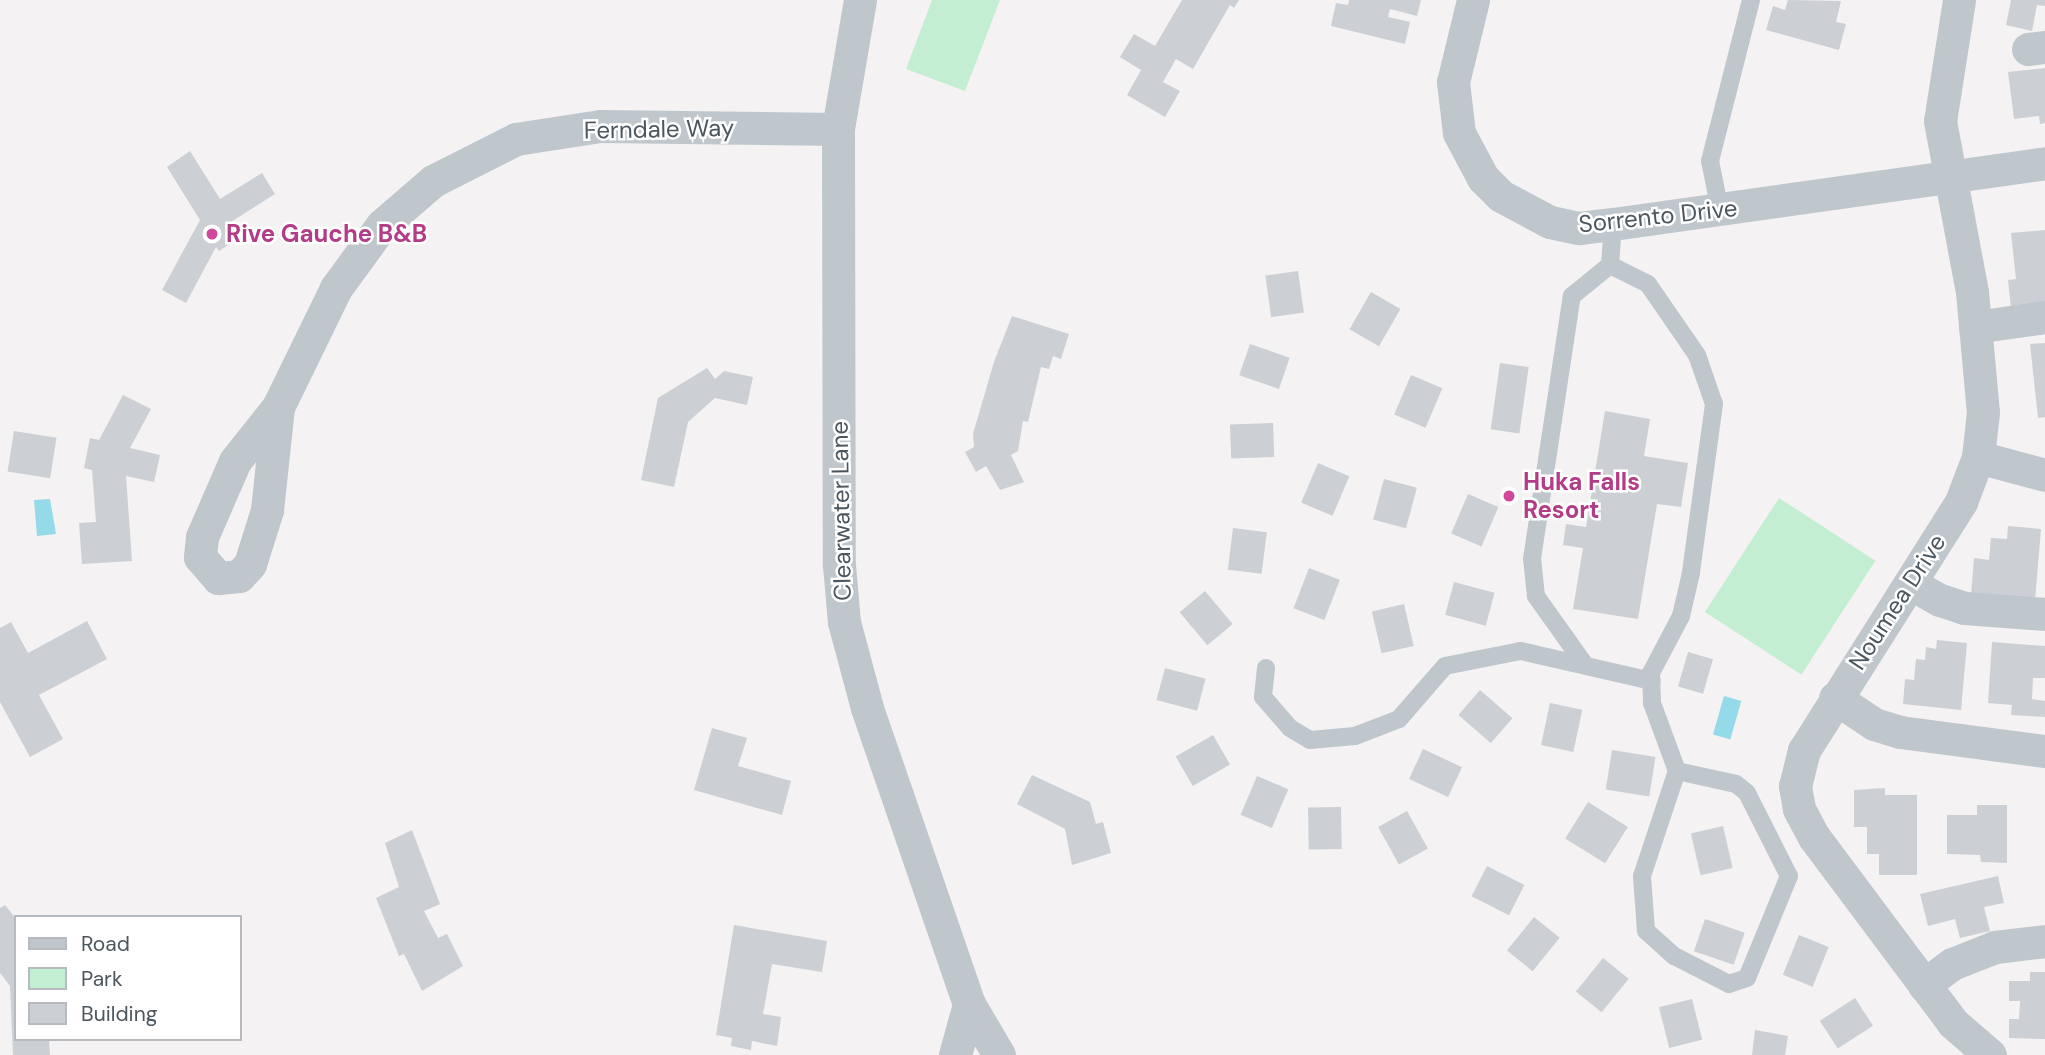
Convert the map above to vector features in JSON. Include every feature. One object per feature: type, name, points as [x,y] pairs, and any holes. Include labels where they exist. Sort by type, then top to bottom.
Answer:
[{"type":"street","name":"Clearwater Lane","points":[[860,0],[838,129],[839,565],[844,622],[867,708],[969,1004],[999,1055]]},
{"type":"street","name":"Sorrento Drive","points":[[1473,0],[1453,82],[1453,108],[1459,133],[1483,178],[1502,196],[1550,222],[1579,228],[1948,176]]},
{"type":"street","name":"Noumea Drive","points":[[1959,0],[1940,121],[1975,327],[1983,412],[1978,457],[1961,502],[1835,698],[1797,768],[1799,809],[1814,837],[1953,1023],[1990,1055]]},
{"type":"street","name":"Ferndale Way","points":[[278,407],[336,288],[382,225],[433,181],[477,157],[516,139],[600,126],[838,129]]},
{"type":"street","points":[[1948,176],[2045,163]]},
{"type":"street","points":[[1975,327],[2045,317]]},
{"type":"street","points":[[1978,457],[2045,475]]},
{"type":"street","points":[[1910,583],[1964,608],[2045,614]]},
{"type":"street","points":[[1835,698],[1874,724],[1900,733],[2045,751]]},
{"type":"street","points":[[1924,985],[1952,964],[1994,947],[2045,941]]},
{"type":"street","points":[[955,1055],[969,1004]]},
{"type":"lane","points":[[1720,210],[1710,161],[1751,0]]},
{"type":"lane","points":[[1585,666],[1536,596],[1532,559],[1572,296],[1610,265],[1613,224]]},
{"type":"lane","points":[[1610,265],[1648,284],[1698,355],[1714,404],[1691,573],[1681,616],[1651,673],[1652,703],[1677,771],[1642,876],[1646,931],[1674,956],[1729,984],[1747,978],[1789,876],[1747,793],[1737,784],[1677,771]]},
{"type":"lane","points":[[1266,668],[1263,696],[1290,729],[1310,740],[1355,736],[1399,719],[1445,666],[1521,651],[1652,681]]},
{"type":"green space","points":[[932,0],[1000,0],[965,91],[906,69]]},
{"type":"green space","points":[[1779,498],[1875,561],[1801,675],[1705,612]]},
{"type":"water","points":[[50,499],[56,534],[37,536],[34,500]]},
{"type":"water","points":[[1724,696],[1741,701],[1730,739],[1713,734]]},
{"type":"building","points":[[1182,0],[1239,0],[1234,8],[1230,5],[1193,69],[1176,59],[1163,82],[1180,91],[1165,117],[1127,95],[1141,70],[1120,57],[1134,34],[1155,46]]},
{"type":"building","points":[[1349,0],[1421,0],[1417,16],[1390,9],[1388,17],[1410,22],[1405,44],[1331,26],[1336,3],[1348,5]]},
{"type":"building","points":[[1788,0],[1841,1],[1836,22],[1846,24],[1839,50],[1766,30],[1773,6],[1785,10]]},
{"type":"building","points":[[2011,0],[2045,0],[2045,6],[2037,5],[2032,31],[2006,25]]},
{"type":"building","points":[[2045,68],[2045,123],[2040,124],[2039,116],[2014,119],[2008,72]]},
{"type":"building","points":[[190,151],[220,199],[262,173],[275,194],[231,222],[240,237],[219,251],[216,247],[186,303],[162,290],[200,220],[167,167]]},
{"type":"building","points":[[2045,230],[2045,304],[2011,308],[2008,280],[2016,279],[2011,233]]},
{"type":"building","points":[[1298,271],[1304,313],[1271,317],[1265,276]]},
{"type":"building","points":[[1371,292],[1400,309],[1379,346],[1350,329]]},
{"type":"building","points":[[1012,316],[1069,334],[1061,359],[1053,356],[1049,369],[1041,367],[1028,422],[1023,421],[1018,451],[1011,455],[1024,482],[1000,490],[986,466],[976,472],[965,452],[974,447],[973,434],[994,362]]},
{"type":"building","points":[[2045,343],[2045,417],[2038,418],[2030,344]]},
{"type":"building","points":[[1250,344],[1290,358],[1279,389],[1239,375]]},
{"type":"building","points":[[1500,363],[1529,367],[1519,433],[1491,429]]},
{"type":"building","points":[[707,368],[715,379],[724,371],[753,377],[747,405],[715,398],[688,422],[674,487],[641,480],[658,398]]},
{"type":"building","points":[[1411,375],[1442,388],[1425,428],[1394,415]]},
{"type":"building","points":[[123,395],[151,409],[130,448],[160,455],[154,482],[126,476],[132,561],[82,564],[79,523],[96,522],[92,470],[84,468],[90,438],[99,440]]},
{"type":"building","points":[[1605,411],[1650,419],[1644,456],[1688,463],[1681,507],[1657,504],[1638,619],[1573,609],[1583,548],[1563,545],[1566,524],[1586,527]]},
{"type":"building","points":[[1273,423],[1274,457],[1231,458],[1230,425]]},
{"type":"building","points":[[14,431],[56,438],[50,478],[8,471]]},
{"type":"building","points":[[1318,463],[1349,476],[1332,516],[1301,503]]},
{"type":"building","points":[[1384,479],[1417,488],[1406,528],[1373,520]]},
{"type":"building","points":[[1468,494],[1498,507],[1482,546],[1451,534]]},
{"type":"building","points":[[2008,526],[2041,529],[2035,601],[1971,595],[1974,558],[1989,560],[1991,538],[2007,539]]},
{"type":"building","points":[[1233,528],[1267,532],[1262,574],[1228,570]]},
{"type":"building","points":[[1309,568],[1340,580],[1324,620],[1294,608]]},
{"type":"building","points":[[1454,582],[1495,593],[1486,626],[1445,615]]},
{"type":"building","points":[[1205,591],[1233,624],[1207,645],[1180,612]]},
{"type":"building","points":[[1404,604],[1414,646],[1382,653],[1372,611]]},
{"type":"building","points":[[87,621],[107,659],[39,695],[63,739],[30,757],[0,702],[0,628],[11,622],[28,653]]},
{"type":"building","points":[[1937,640],[1967,643],[1961,710],[1903,704],[1905,679],[1914,680],[1916,659],[1925,660],[1926,647],[1936,649]]},
{"type":"building","points":[[1992,642],[2045,646],[2045,678],[2033,678],[2032,699],[2045,701],[2045,717],[2011,715],[2012,705],[1988,703]]},
{"type":"building","points":[[1688,652],[1713,659],[1703,694],[1678,687]]},
{"type":"building","points":[[1165,668],[1206,679],[1197,711],[1156,700]]},
{"type":"building","points":[[1480,690],[1512,718],[1491,743],[1458,715]]},
{"type":"building","points":[[1550,703],[1582,710],[1573,752],[1541,745]]},
{"type":"building","points":[[712,728],[747,738],[738,766],[791,781],[782,815],[694,790]]},
{"type":"building","points":[[1213,735],[1230,764],[1193,786],[1176,756]]},
{"type":"building","points":[[1423,749],[1462,767],[1448,797],[1409,779]]},
{"type":"building","points":[[1612,750],[1655,757],[1649,796],[1606,790]]},
{"type":"building","points":[[1032,775],[1090,802],[1096,824],[1103,822],[1111,853],[1072,865],[1065,829],[1017,804]]},
{"type":"building","points":[[1257,776],[1288,789],[1272,828],[1241,815]]},
{"type":"building","points":[[1885,788],[1885,795],[1917,795],[1917,875],[1879,875],[1879,854],[1867,854],[1867,827],[1854,827],[1854,790]]},
{"type":"building","points":[[1588,802],[1628,827],[1605,863],[1565,838]]},
{"type":"building","points":[[1977,805],[2007,805],[2007,863],[1981,862],[1980,855],[1947,854],[1947,815],[1977,815]]},
{"type":"building","points":[[1341,807],[1342,849],[1309,850],[1308,808]]},
{"type":"building","points":[[1407,811],[1428,849],[1399,865],[1378,827]]},
{"type":"building","points":[[1723,826],[1733,868],[1701,875],[1691,833]]},
{"type":"building","points":[[412,830],[440,904],[424,911],[438,938],[447,934],[463,966],[422,991],[404,954],[399,956],[376,898],[399,887],[385,843]]},
{"type":"building","points":[[1487,866],[1524,885],[1509,915],[1472,896]]},
{"type":"building","points":[[1998,876],[2004,903],[1984,907],[1990,931],[1960,938],[1955,919],[1928,926],[1920,894]]},
{"type":"building","points":[[5,905],[14,916],[14,1041],[49,1041],[50,1055],[13,1055],[10,986],[0,973],[0,908]]},
{"type":"building","points":[[1534,917],[1560,938],[1533,971],[1507,950]]},
{"type":"building","points":[[1705,919],[1745,933],[1734,965],[1694,951]]},
{"type":"building","points":[[734,925],[827,941],[822,972],[772,964],[763,1014],[781,1017],[777,1046],[752,1041],[751,1050],[731,1046],[732,1038],[716,1035]]},
{"type":"building","points":[[1799,935],[1829,947],[1813,987],[1783,975]]},
{"type":"building","points":[[1603,958],[1629,979],[1602,1012],[1576,991]]},
{"type":"building","points":[[2030,972],[2045,972],[2045,1039],[2009,1038],[2009,1019],[2019,1019],[2020,1001],[2009,1001],[2009,981],[2030,981]]},
{"type":"building","points":[[1855,998],[1873,1026],[1838,1049],[1820,1021]]},
{"type":"building","points":[[1692,999],[1702,1040],[1669,1048],[1659,1007]]},
{"type":"building","points":[[1755,1030],[1788,1036],[1785,1055],[1752,1055]]},
{"type":"place","name":"Rive Gauche B&B","points":[[212,234]]},
{"type":"place","name":"Huka Falls Resort","points":[[1509,496]]}]
